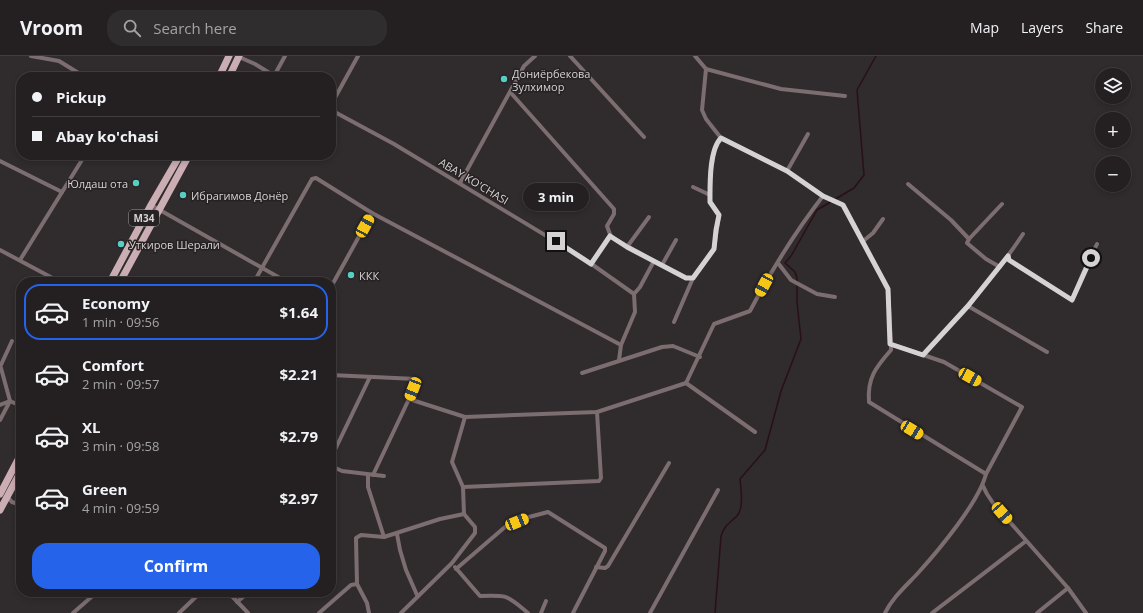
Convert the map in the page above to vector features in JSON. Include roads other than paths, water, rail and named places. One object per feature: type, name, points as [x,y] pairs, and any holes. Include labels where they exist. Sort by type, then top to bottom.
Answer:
[{"type":"main road","points":[[221,72],[226,57],[238,58],[231,72]]},
{"type":"main road","name":"M34","points":[[113,277],[177,160]]},
{"type":"main road","name":"M34","points":[[123,277],[158,209],[186,160]]},
{"type":"main road","points":[[0,510],[3,496],[16,466]]},
{"type":"main road","points":[[3,496],[16,478]]},
{"type":"street","points":[[31,56],[58,61],[77,72]]},
{"type":"street","points":[[277,72],[285,56]]},
{"type":"street","points":[[336,96],[358,56]]},
{"type":"street","points":[[460,183],[511,93],[524,66],[535,56]]},
{"type":"street","points":[[570,56],[644,137]]},
{"type":"street","points":[[695,56],[706,69],[781,89],[846,96]]},
{"type":"street","points":[[238,58],[255,64],[268,72]]},
{"type":"street","points":[[706,69],[702,110],[706,119],[721,138],[787,171],[825,197],[843,205],[888,289],[891,350],[876,366],[870,380],[869,402],[986,474]]},
{"type":"street","points":[[511,93],[614,209],[614,214],[607,226],[610,236],[627,247],[686,278],[693,278]]},
{"type":"street","name":"ABAY KO'CHASI","points":[[336,113],[394,144],[460,183],[591,264],[624,289],[634,294]]},
{"type":"street","points":[[787,171],[808,134]]},
{"type":"street","points":[[674,322],[693,278],[714,249],[719,215],[710,202],[710,195],[713,155],[721,138]]},
{"type":"street","points":[[20,260],[82,160]]},
{"type":"street","points":[[0,161],[62,192]]},
{"type":"street","points":[[257,277],[313,178],[316,178],[372,212],[621,346]]},
{"type":"street","points":[[908,184],[951,220],[969,238]]},
{"type":"street","points":[[693,187],[710,195]]},
{"type":"street","points":[[409,399],[465,417],[597,412],[686,383],[714,324],[750,311],[806,218],[825,197]]},
{"type":"street","points":[[1000,267],[986,259],[967,243],[969,238],[1002,204]]},
{"type":"street","points":[[151,205],[278,277]]},
{"type":"street","points":[[336,278],[372,212]]},
{"type":"street","points":[[627,247],[649,217]]},
{"type":"street","points":[[862,242],[873,233],[883,218]]},
{"type":"street","points":[[923,355],[968,306],[1000,267],[1023,234]]},
{"type":"street","points":[[591,264],[610,236]]},
{"type":"street","points":[[662,265],[676,240]]},
{"type":"street","points":[[1008,256],[1009,260],[1072,300],[1084,271],[1098,244]]},
{"type":"street","points":[[0,250],[51,277]]},
{"type":"street","points":[[619,360],[621,346],[635,312],[634,294],[640,287],[654,261]]},
{"type":"street","points":[[778,263],[791,280],[817,294],[835,297]]},
{"type":"street","points":[[968,306],[1047,352]]},
{"type":"street","points":[[0,420],[10,401],[0,367],[12,341]]},
{"type":"street","points":[[884,613],[892,600],[933,556],[983,486],[986,474],[1022,406],[944,362],[890,344]]},
{"type":"street","points":[[582,373],[662,347],[673,346],[700,356]]},
{"type":"street","points":[[336,375],[416,379],[409,399],[370,475],[368,487],[384,537]]},
{"type":"street","points":[[336,448],[370,377]]},
{"type":"street","points":[[686,383],[755,432]]},
{"type":"street","points":[[0,405],[10,401],[16,404]]},
{"type":"street","points":[[463,487],[599,480],[601,478],[597,412]]},
{"type":"street","points":[[401,613],[417,595],[452,564],[476,530],[464,514],[463,487],[452,462],[465,417]]},
{"type":"street","points":[[596,567],[605,568],[608,566],[668,464]]},
{"type":"street","points":[[336,468],[342,471],[384,476]]},
{"type":"street","points":[[983,486],[990,499],[1068,588],[1086,613]]},
{"type":"street","points":[[650,613],[718,490]]},
{"type":"street","points":[[3,496],[16,503]]},
{"type":"street","points":[[456,568],[505,527],[529,517],[548,512],[604,546],[605,551],[573,613]]},
{"type":"street","points":[[369,613],[367,603],[357,584],[356,538],[361,535],[384,537],[440,519],[464,514]]},
{"type":"street","points":[[397,534],[406,570],[417,595]]},
{"type":"street","points":[[932,613],[1026,541]]},
{"type":"street","points":[[452,564],[480,596],[509,597],[528,613]]},
{"type":"street","points":[[319,613],[351,585],[357,584]]},
{"type":"street","points":[[1037,613],[1068,588]]},
{"type":"street","points":[[73,613],[91,597]]},
{"type":"street","points":[[179,613],[196,597]]},
{"type":"street","points":[[232,597],[248,613]]},
{"type":"street","points":[[237,602],[243,597]]},
{"type":"street","points":[[541,613],[546,601]]},
{"type":"waterway","points":[[715,613],[721,536],[726,527],[737,516],[741,508],[742,498],[740,479],[765,450],[781,391],[801,339],[797,302],[797,278],[795,272],[785,263],[791,256],[817,210],[854,188],[864,175],[857,90],[876,56]]},
{"type":"place","name":"Дониёрбекова Зулхимор","points":[[504,79]]},
{"type":"place","name":"Юлдаш ота","points":[[136,183]]},
{"type":"place","name":"Ибрагимов Донёр","points":[[183,195]]},
{"type":"place","name":"Уткиров Шерали","points":[[121,244]]},
{"type":"place","name":"ККК","points":[[351,275]]}]
